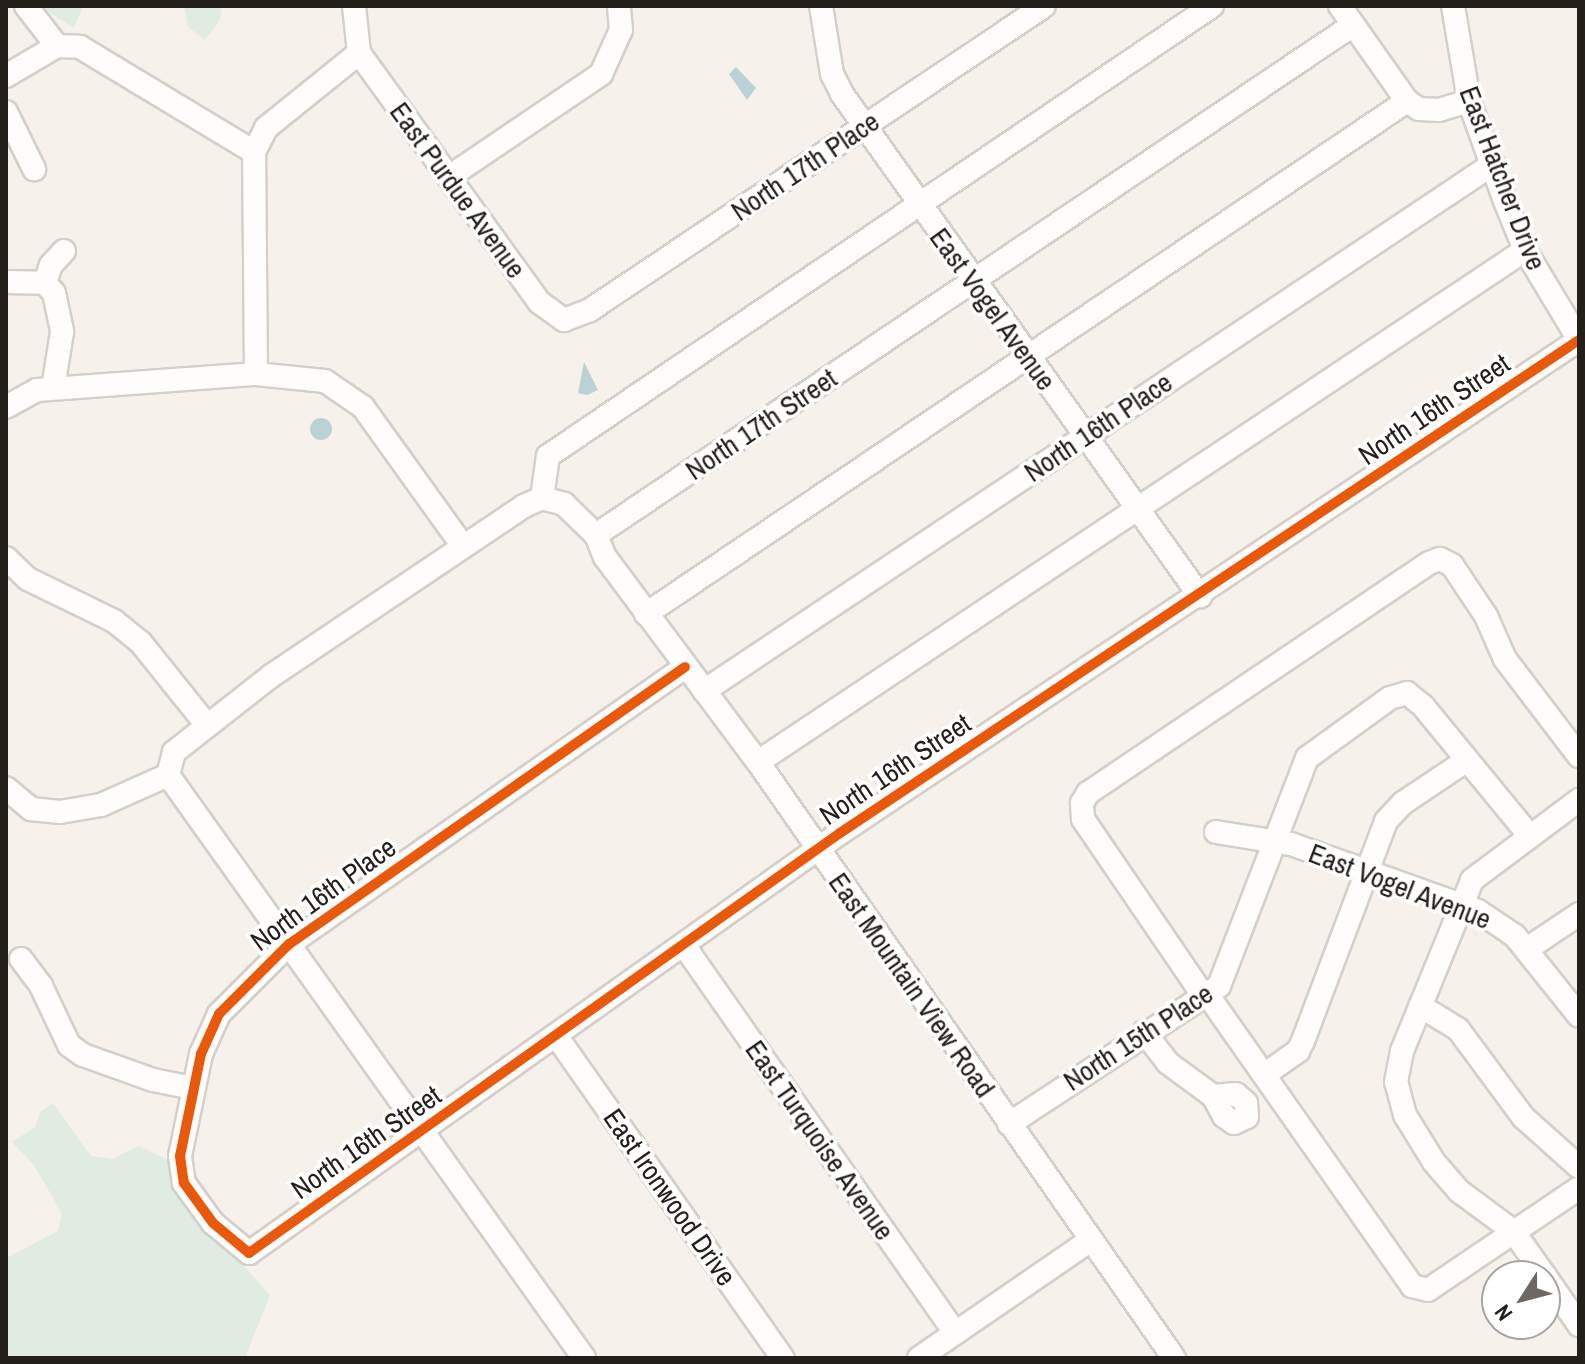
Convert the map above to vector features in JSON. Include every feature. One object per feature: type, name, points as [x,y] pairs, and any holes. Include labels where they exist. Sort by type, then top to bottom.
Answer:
[{"type":"street","points":[[26,6],[57,46]]},
{"type":"street","points":[[256,374],[254,152],[266,128],[359,53],[354,6]]},
{"type":"street","points":[[449,177],[601,74],[621,30],[619,6]]},
{"type":"street","name":"East Vogel Avenue","points":[[821,6],[832,74],[863,127],[1200,596]]},
{"type":"street","name":"North 17th Place","points":[[564,320],[584,314],[1044,6]]},
{"type":"street","points":[[542,498],[548,456],[1212,6]]},
{"type":"street","points":[[1340,6],[1407,101],[1419,109],[1439,110],[1469,101]]},
{"type":"street","name":"East Hatcher Drive","points":[[1453,6],[1469,101],[1525,250],[1579,340]]},
{"type":"street","name":"North 17th Street","points":[[596,535],[1353,25]]},
{"type":"street","points":[[6,76],[57,46],[80,47],[254,152]]},
{"type":"street","name":"East Purdue Avenue","points":[[359,53],[539,302],[564,320]]},
{"type":"street","points":[[646,614],[1407,101]]},
{"type":"street","points":[[6,112],[34,169]]},
{"type":"street","name":"North 16th Place","points":[[704,691],[1493,164]]},
{"type":"street","points":[[758,762],[1139,512],[1525,250]]},
{"type":"street","points":[[6,300],[38,283],[64,251]]},
{"type":"street","points":[[6,282],[38,283],[54,293],[62,332],[53,388]]},
{"type":"street","name":"North 16th Street","points":[[249,1253],[818,850],[1579,340]]},
{"type":"street","points":[[6,407],[37,390],[53,388],[256,374],[325,381],[353,397],[462,545]]},
{"type":"street","points":[[168,775],[174,752],[205,723],[462,545],[542,498],[564,504],[596,535]]},
{"type":"street","name":"East Mountain View Road","points":[[596,535],[605,557],[758,762],[1174,1358]]},
{"type":"street","points":[[6,558],[28,579],[114,621],[141,643],[205,723]]},
{"type":"street","points":[[1579,756],[1505,659],[1486,616],[1452,565],[1440,559],[1429,563],[1088,793],[1082,803],[1083,819],[1412,1286],[1428,1290],[1579,1188]]},
{"type":"street","name":"North 16th Place","points":[[249,1253],[213,1223],[184,1183],[180,1156],[193,1088],[219,1014],[289,944],[685,667]]},
{"type":"street","name":"North 15th Place","points":[[1009,1124],[1144,1032],[1205,995],[1228,973],[1307,758],[1390,698],[1407,693],[1467,760]]},
{"type":"street","points":[[1264,1075],[1298,1051],[1386,821],[1403,803],[1467,760],[1528,834]]},
{"type":"street","points":[[168,775],[584,1358]]},
{"type":"street","points":[[6,788],[31,809],[60,812],[101,805],[168,775]]},
{"type":"street","points":[[1534,1260],[1513,1231],[1459,1191],[1434,1162],[1405,1115],[1396,1082],[1420,1006],[1461,904],[1482,867],[1579,800]]},
{"type":"street","points":[[1216,832],[1275,841]]},
{"type":"street","name":"East Vogel Avenue","points":[[1275,841],[1367,869],[1461,904],[1500,924],[1527,949],[1579,1016]]},
{"type":"street","points":[[1527,949],[1579,914]]},
{"type":"street","name":"East Turquoise Avenue","points":[[685,947],[955,1333]]},
{"type":"street","points":[[21,959],[41,986],[69,1045],[153,1080],[193,1088]]},
{"type":"street","points":[[1420,1006],[1458,1029],[1523,1117],[1579,1167]]},
{"type":"street","points":[[1144,1032],[1168,1063],[1213,1096]]},
{"type":"street","name":"East Ironwood Drive","points":[[557,1037],[783,1358]]},
{"type":"street","points":[[919,1358],[1091,1240]]},
{"type":"street","points":[[1561,1299],[1579,1325]]},
{"type":"shaded area","points":[[39,6],[83,6],[74,28]]},
{"type":"shaded area","points":[[184,6],[222,6],[220,20],[205,40],[188,27]]},
{"type":"shaded area","points":[[53,1103],[91,1156],[112,1159],[139,1146],[176,1164],[187,1204],[270,1295],[245,1358],[6,1358],[6,1258],[58,1231],[62,1214],[34,1165],[12,1142],[35,1127],[41,1111]]},
{"type":"water","points":[[736,67],[756,88],[747,100],[729,74]]},
{"type":"water","points":[[584,362],[598,390],[587,395],[578,393]]},
{"type":"water","points":[[321,418],[329,421],[332,429],[329,437],[321,440],[313,437],[310,429],[313,421]]},
{"type":"cycle path","points":[[685,667],[289,944],[219,1014],[201,1054],[180,1156],[184,1183],[213,1223],[249,1253],[840,833],[1579,340]]}]
